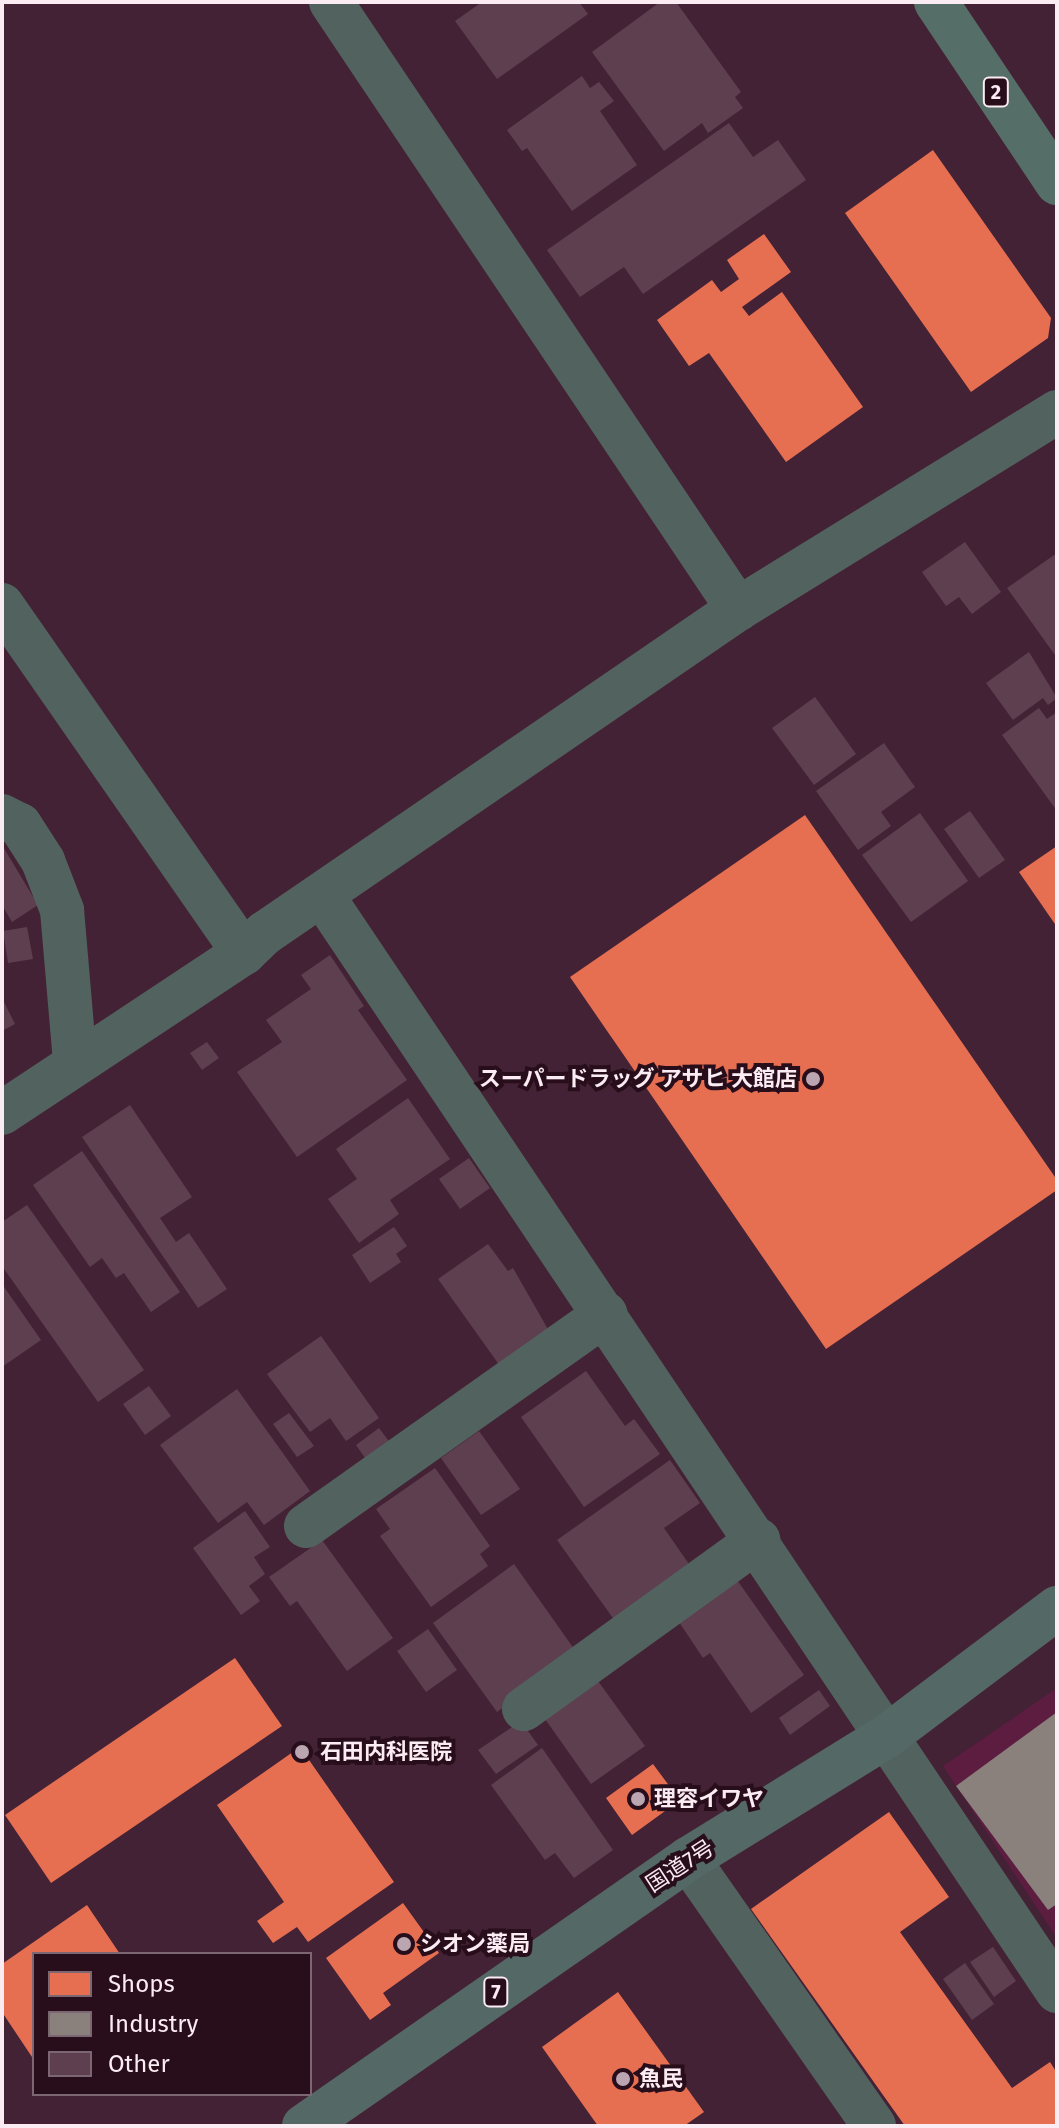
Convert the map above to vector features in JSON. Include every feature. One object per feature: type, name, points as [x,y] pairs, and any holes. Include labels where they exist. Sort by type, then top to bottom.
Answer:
[{"type":"highway","name":"国道7号","points":[[304,2126],[688,1859],[887,1736],[1057,1608]]},
{"type":"main road","name":"2","points":[[936,2],[1057,183]]},
{"type":"street","points":[[331,2],[738,609]]},
{"type":"street","points":[[2,1113],[244,953],[322,895],[738,609],[1057,412]]},
{"type":"street","points":[[2,605],[244,953]]},
{"type":"street","points":[[2,816],[20,825],[43,861],[62,910],[75,1063]]},
{"type":"street","points":[[322,895],[758,1540],[1057,1991]]},
{"type":"street","points":[[306,1526],[605,1314]]},
{"type":"street","points":[[524,1709],[758,1540]]},
{"type":"street","points":[[688,1859],[874,2126]]},
{"type":"shaded area","points":[[1057,1688],[1057,1938],[943,1766]]},
{"type":"building: Shops","points":[[933,150],[1051,318],[1048,338],[971,392],[845,213]]},
{"type":"building: Shops","points":[[764,234],[791,272],[742,307],[749,316],[782,292],[863,407],[786,462],[709,353],[689,366],[657,320],[712,280],[721,292],[739,279],[727,260]]},
{"type":"building: Shops","name":"スーパードラッグ アサヒ 大館店","points":[[805,815],[1057,1180],[1057,1190],[826,1349],[570,977]]},
{"type":"building: Shops","points":[[1057,846],[1057,927],[1019,872]]},
{"type":"building: Shops","points":[[235,1658],[282,1726],[51,1883],[5,1815]]},
{"type":"building: Shops","points":[[300,1747],[394,1882],[308,1942],[297,1927],[273,1943],[257,1921],[284,1902],[217,1805]]},
{"type":"building: Shops","name":"理容イワヤ","points":[[653,1764],[676,1795],[668,1801],[672,1806],[632,1835],[606,1798]]},
{"type":"building: Shops","points":[[889,1812],[949,1897],[900,1932],[1012,2088],[1050,2062],[1057,2073],[1057,2126],[905,2126],[751,1909]]},
{"type":"building: Shops","points":[[403,1903],[439,1953],[383,1993],[391,2005],[370,2020],[326,1958]]},
{"type":"building: Shops","points":[[87,1905],[119,1952],[32,1952],[32,2057],[2,2012],[2,1964]]},
{"type":"building: Shops","name":"魚民","points":[[618,1992],[704,2112],[684,2126],[598,2126],[542,2047]]},
{"type":"building: Industry","points":[[1057,1712],[1057,1904],[1048,1910],[956,1786]]},
{"type":"building: Other","points":[[482,2],[579,2],[588,14],[497,79],[455,21]]},
{"type":"building: Other","points":[[660,2],[676,2],[741,92],[735,97],[743,108],[708,133],[702,123],[664,151],[592,52]]},
{"type":"building: Other","points":[[582,76],[590,88],[599,82],[614,101],[600,111],[637,165],[572,211],[527,148],[522,151],[507,130]]},
{"type":"building: Other","points":[[729,123],[753,157],[778,140],[806,180],[643,294],[624,267],[580,297],[547,250]]},
{"type":"building: Other","points":[[965,542],[1001,592],[972,614],[959,597],[946,606],[922,572]]},
{"type":"building: Other","points":[[1057,553],[1057,658],[1007,588]]},
{"type":"building: Other","points":[[1029,652],[1057,698],[1048,705],[1043,698],[1013,720],[986,683]]},
{"type":"building: Other","points":[[815,697],[856,754],[814,785],[772,728]]},
{"type":"building: Other","points":[[1039,708],[1047,719],[1057,712],[1057,811],[1002,735]]},
{"type":"building: Other","points":[[884,743],[915,787],[881,812],[891,826],[858,850],[816,791]]},
{"type":"building: Other","points":[[970,811],[1005,860],[979,878],[944,829]]},
{"type":"building: Other","points":[[920,813],[968,881],[911,922],[862,855]]},
{"type":"building: Other","points":[[2,845],[38,905],[12,922],[2,905]]},
{"type":"building: Other","points":[[27,927],[33,959],[8,963],[3,931]]},
{"type":"building: Other","points":[[330,955],[364,1006],[358,1010],[407,1080],[297,1157],[237,1072],[282,1042],[266,1020],[311,989],[301,975]]},
{"type":"building: Other","points":[[2,998],[15,1024],[2,1031]]},
{"type":"building: Other","points":[[207,1042],[219,1058],[202,1070],[190,1053]]},
{"type":"building: Other","points":[[408,1098],[450,1159],[390,1200],[399,1214],[359,1243],[328,1199],[357,1179],[336,1149]]},
{"type":"building: Other","points":[[130,1105],[192,1197],[160,1218],[176,1242],[189,1233],[227,1289],[198,1308],[82,1137]]},
{"type":"building: Other","points":[[82,1151],[180,1292],[151,1312],[124,1273],[116,1278],[102,1258],[90,1267],[33,1185]]},
{"type":"building: Other","points":[[469,1158],[490,1188],[460,1209],[439,1179]]},
{"type":"building: Other","points":[[27,1205],[144,1370],[98,1402],[2,1266],[2,1222]]},
{"type":"building: Other","points":[[394,1227],[407,1246],[396,1254],[401,1262],[370,1283],[352,1255]]},
{"type":"building: Other","points":[[488,1244],[508,1271],[513,1268],[549,1331],[500,1366],[438,1279]]},
{"type":"building: Other","points":[[2,1284],[41,1340],[2,1367]]},
{"type":"building: Other","points":[[321,1336],[379,1418],[346,1441],[330,1418],[310,1432],[267,1374]]},
{"type":"building: Other","points":[[586,1371],[625,1426],[634,1419],[660,1454],[584,1507],[521,1417]]},
{"type":"building: Other","points":[[149,1386],[171,1416],[145,1435],[123,1404]]},
{"type":"building: Other","points":[[237,1389],[310,1491],[264,1525],[247,1502],[218,1523],[160,1445]]},
{"type":"building: Other","points":[[289,1413],[314,1446],[297,1457],[273,1424]]},
{"type":"building: Other","points":[[379,1428],[394,1448],[370,1465],[356,1445]]},
{"type":"building: Other","points":[[479,1431],[520,1489],[481,1515],[441,1458]]},
{"type":"building: Other","points":[[670,1460],[700,1503],[664,1528],[691,1567],[615,1621],[557,1540]]},
{"type":"building: Other","points":[[435,1468],[490,1546],[480,1554],[488,1566],[431,1607],[380,1536],[390,1529],[376,1509]]},
{"type":"building: Other","points":[[245,1511],[270,1547],[254,1557],[265,1574],[249,1586],[260,1601],[241,1615],[193,1548]]},
{"type":"building: Other","points":[[322,1540],[393,1638],[347,1671],[297,1601],[290,1606],[269,1577]]},
{"type":"building: Other","points":[[514,1564],[577,1653],[497,1712],[433,1623]]},
{"type":"building: Other","points":[[737,1580],[804,1675],[751,1713],[710,1653],[703,1658],[679,1622]]},
{"type":"building: Other","points":[[428,1629],[457,1670],[426,1692],[397,1651]]},
{"type":"building: Other","points":[[598,1681],[645,1746],[591,1784],[545,1719]]},
{"type":"building: Other","points":[[819,1690],[830,1706],[790,1735],[779,1718]]},
{"type":"building: Other","points":[[521,1721],[538,1745],[496,1774],[478,1750]]},
{"type":"building: Other","points":[[542,1748],[613,1850],[574,1878],[555,1853],[545,1860],[491,1785]]},
{"type":"building: Other","points":[[993,1947],[1016,1981],[994,1997],[970,1962]]},
{"type":"building: Other","points":[[965,1963],[994,2004],[972,2020],[943,1979]]},
{"type":"place","name":"スーパードラッグ アサヒ 大館店","points":[[813,1079]]},
{"type":"place","name":"石田内科医院","points":[[302,1752]]},
{"type":"place","name":"理容イワヤ","points":[[638,1799]]},
{"type":"place","name":"シオン薬局","points":[[404,1944]]},
{"type":"place","name":"魚民","points":[[623,2079]]}]
